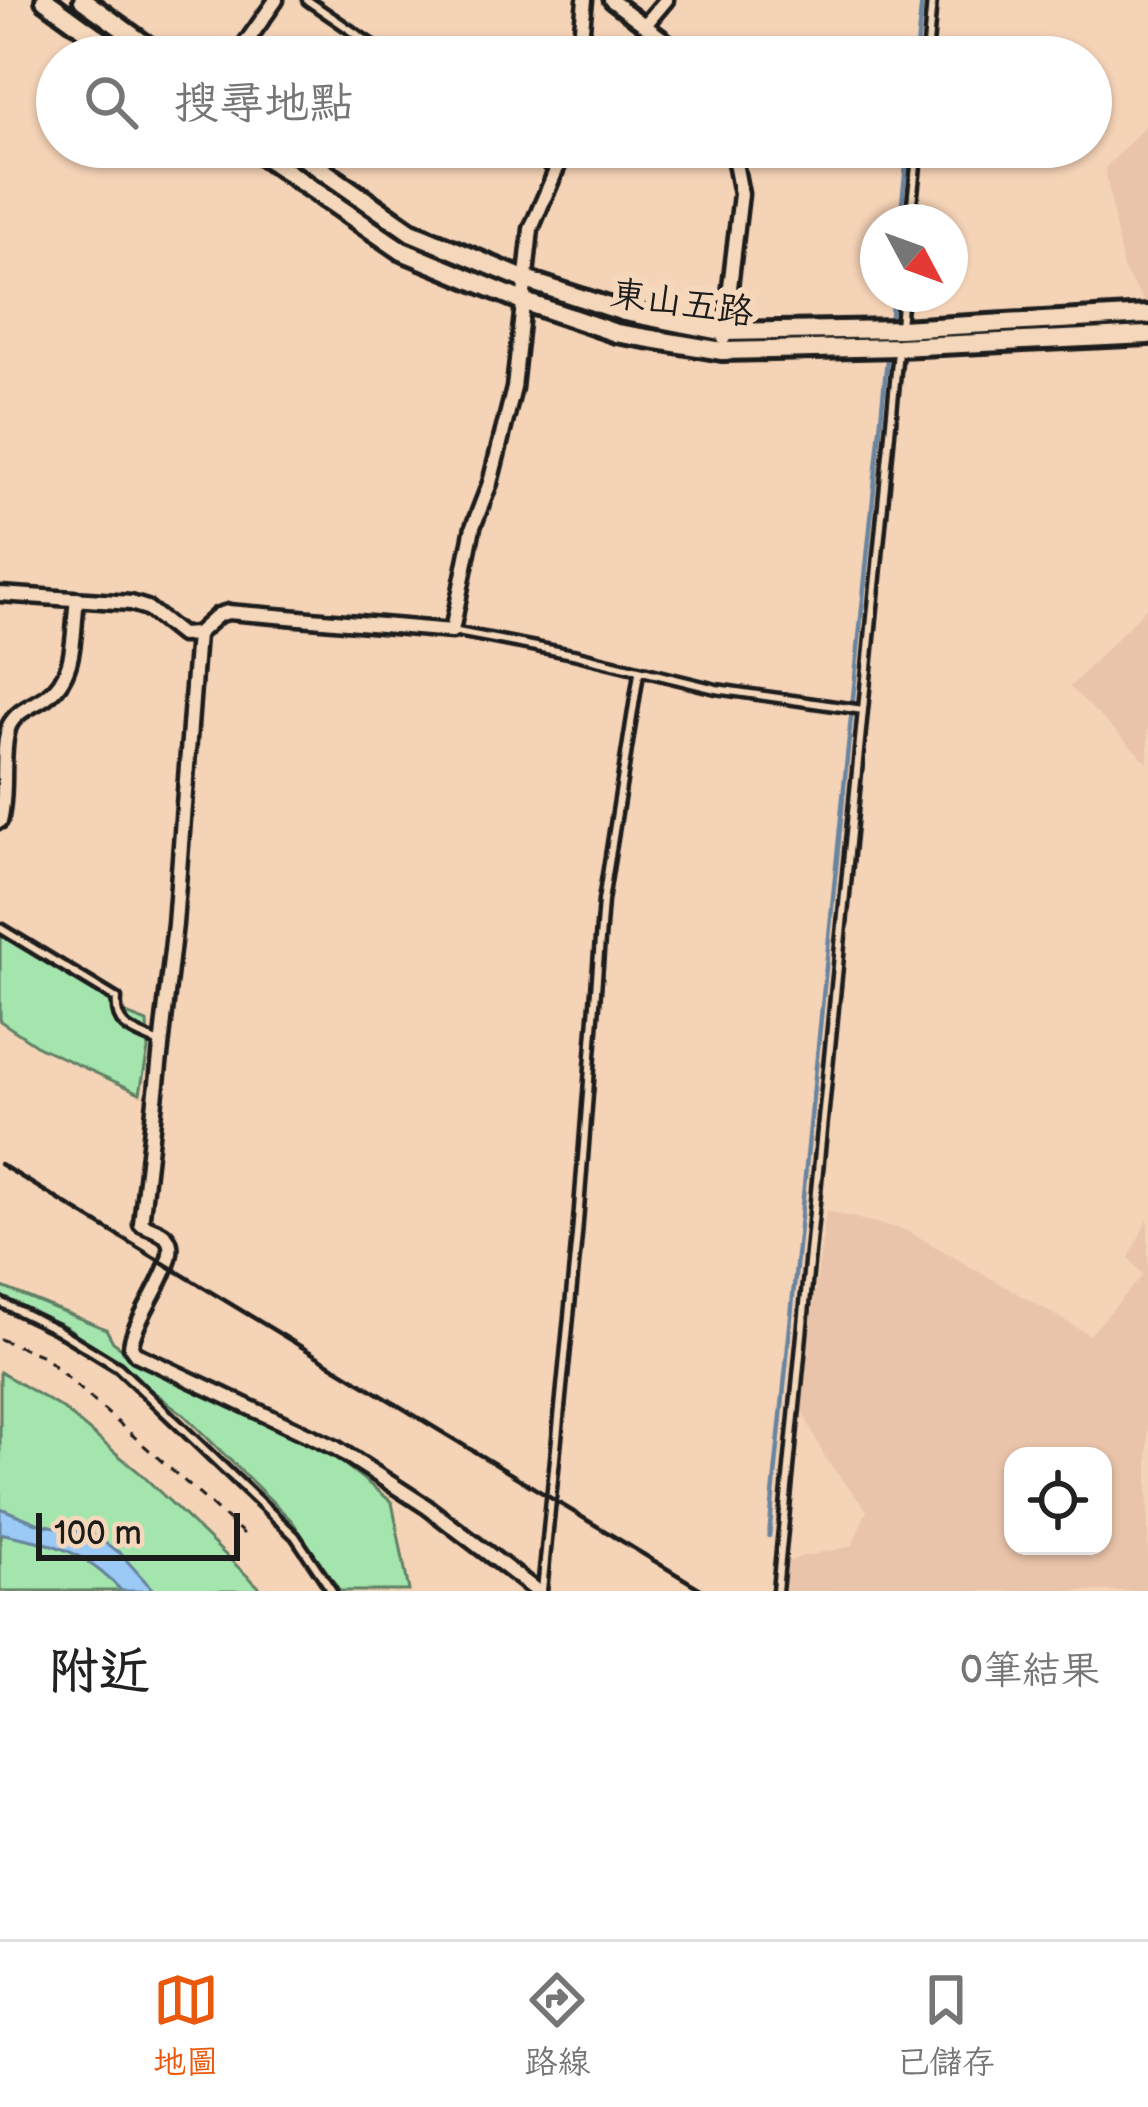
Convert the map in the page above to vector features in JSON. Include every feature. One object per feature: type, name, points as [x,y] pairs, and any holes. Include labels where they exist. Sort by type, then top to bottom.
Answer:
[{"type":"street","points":[[45,0],[95,36]]},
{"type":"street","points":[[83,0],[133,36]]},
{"type":"street","points":[[251,36],[276,0]]},
{"type":"street","points":[[581,36],[585,0]]},
{"type":"street","points":[[611,0],[659,36]]},
{"type":"street","points":[[645,25],[666,0]]},
{"type":"street","name":"東山五路","points":[[281,168],[401,251],[616,333],[722,351],[1148,315]]},
{"type":"street","name":"東山五路","points":[[319,168],[411,232],[526,280],[624,312],[725,332],[899,338],[1148,335]]},
{"type":"street","points":[[0,594],[147,608],[181,635],[197,634],[228,612],[452,631],[473,527],[490,483],[514,388],[531,229],[557,168]]},
{"type":"street","points":[[722,351],[742,194],[736,168]]},
{"type":"street","points":[[0,821],[6,733],[12,719],[52,692],[65,676],[77,599]]},
{"type":"street","points":[[197,634],[163,1046],[141,1224],[166,1235],[171,1259],[131,1336],[131,1347],[136,1354],[336,1448],[428,1507],[540,1591]]},
{"type":"lane","points":[[307,0],[359,36]]},
{"type":"lane","points":[[929,36],[932,0]]},
{"type":"lane","points":[[552,168],[556,171]]},
{"type":"lane","points":[[912,204],[916,168]]},
{"type":"lane","points":[[777,1591],[901,312]]},
{"type":"lane","points":[[452,631],[716,689],[863,710]]},
{"type":"lane","points":[[540,1591],[577,1235],[603,902],[639,673]]},
{"type":"lane","points":[[0,928],[117,999],[115,1016],[122,1026],[163,1046]]},
{"type":"lane","points":[[0,1303],[56,1329],[118,1367],[295,1536],[332,1591]]},
{"type":"path","points":[[0,1339],[43,1356],[244,1534]]},
{"type":"shaded area","points":[[1148,123],[1148,308],[1123,269],[1105,168],[1112,168],[1112,161]]},
{"type":"shaded area","points":[[1148,606],[1148,763],[1070,687]]},
{"type":"shaded area","points":[[826,1211],[908,1231],[1090,1335],[1143,1275],[1129,1258],[1148,1218],[1148,1591],[768,1591],[778,1566],[852,1546],[867,1510],[827,1461],[800,1407]]},
{"type":"green space","points":[[0,933],[107,989],[113,1009],[147,1022],[148,1050],[140,1093],[39,1047],[0,1021]]},
{"type":"green space","points":[[0,1286],[106,1329],[113,1342],[140,1361],[334,1456],[392,1502],[409,1591],[340,1591],[292,1521],[183,1414],[67,1327],[0,1297]]},
{"type":"green space","points":[[0,1372],[63,1409],[140,1473],[263,1591],[154,1591],[90,1533],[39,1524],[0,1508]]},
{"type":"green space","points":[[0,1533],[67,1550],[122,1591],[0,1591]]},
{"type":"water","points":[[0,1508],[39,1524],[90,1533],[120,1553],[154,1591],[122,1591],[67,1550],[0,1533]]},
{"type":"waterway","points":[[918,36],[922,0]]},
{"type":"waterway","points":[[902,204],[906,168]]},
{"type":"waterway","points":[[769,1536],[887,359]]},
{"type":"railway","points":[[0,1164],[704,1591]]}]
